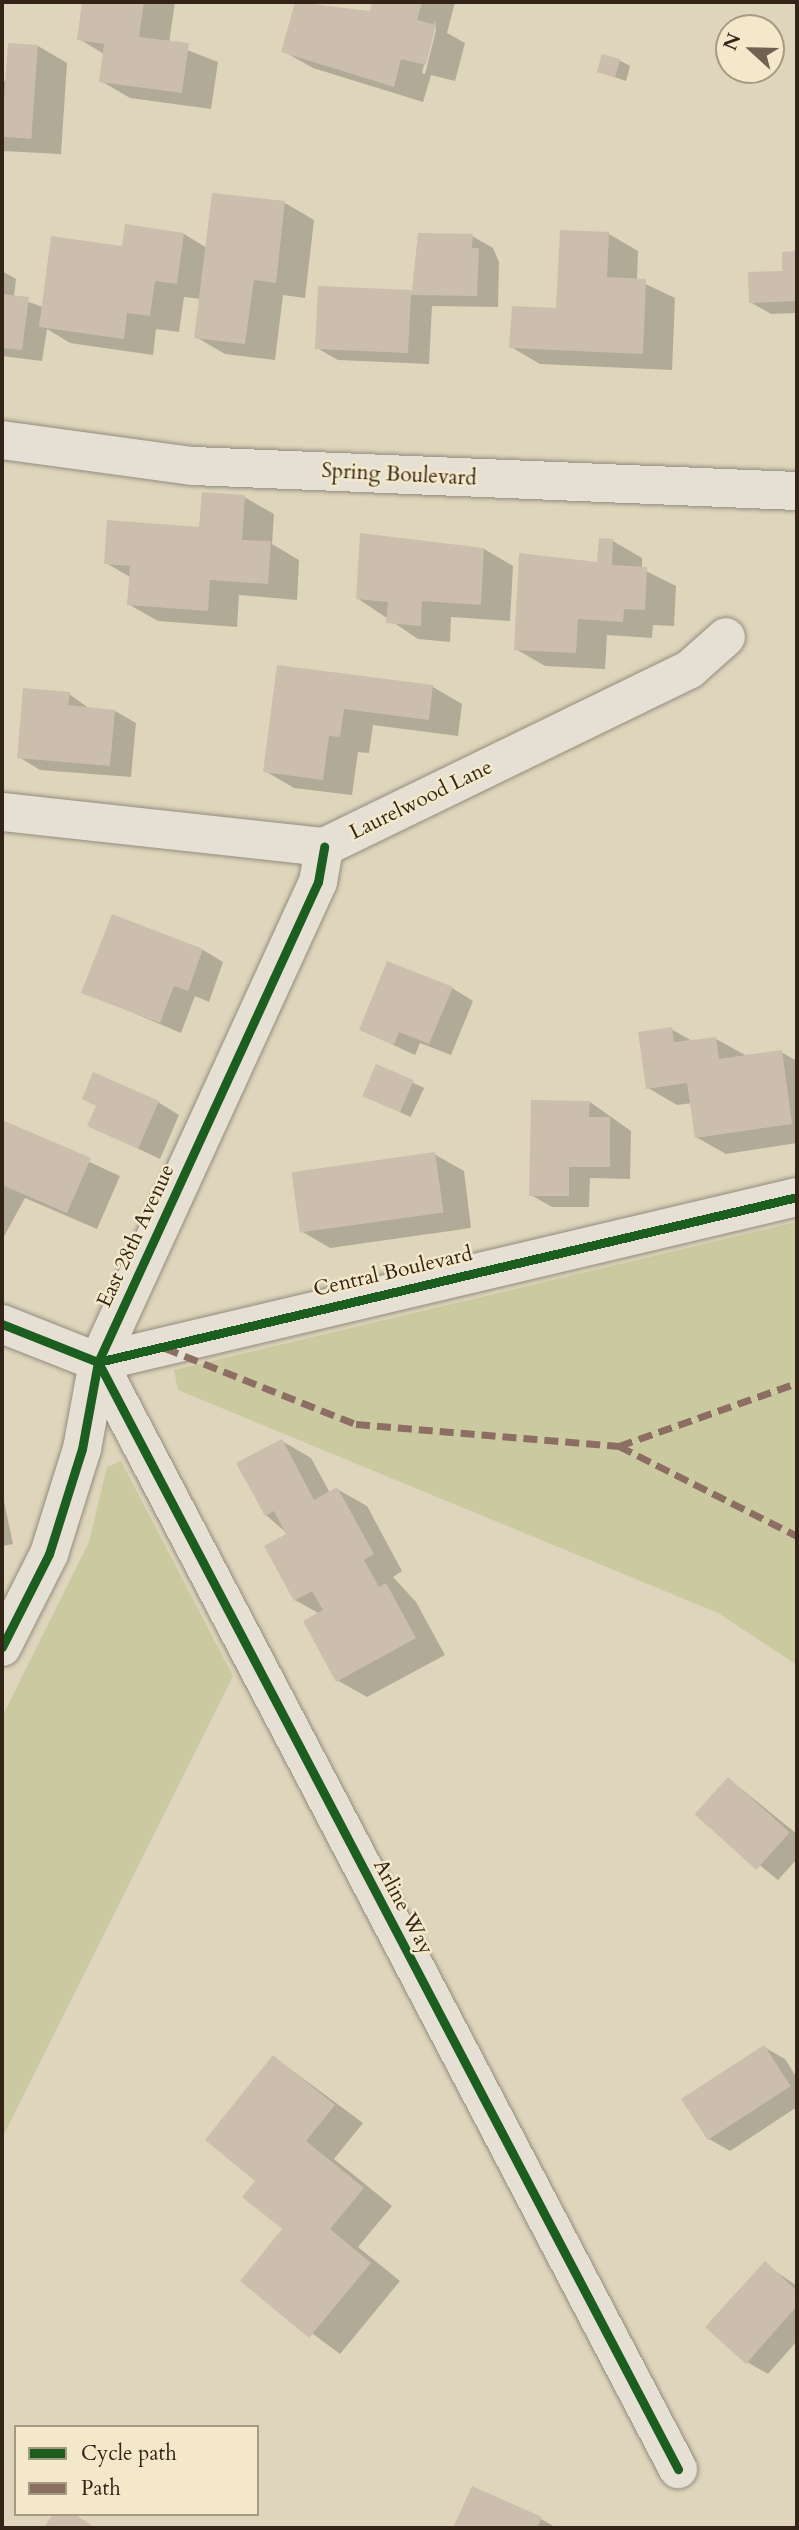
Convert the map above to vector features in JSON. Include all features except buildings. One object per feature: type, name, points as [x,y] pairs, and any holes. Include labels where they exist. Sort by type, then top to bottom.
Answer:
[{"type":"street","name":"Spring Boulevard","points":[[2,440],[193,466],[797,491]]},
{"type":"street","name":"Laurelwood Lane","points":[[2,812],[324,847],[691,669],[726,638]]},
{"type":"street","name":"East 28th Avenue","points":[[2,1647],[49,1554],[82,1449],[97,1362],[318,882],[324,847]]},
{"type":"street","name":"Central Boulevard","points":[[97,1362],[797,1197]]},
{"type":"street","points":[[2,1324],[97,1362]]},
{"type":"street","name":"Arline Way","points":[[97,1362],[678,2469]]},
{"type":"green space","points":[[797,1222],[797,1665],[718,1613],[178,1390],[174,1370]]},
{"type":"green space","points":[[121,1461],[233,1676],[2,2138],[2,1717],[89,1542],[107,1467]]},
{"type":"marked path","points":[[165,1348],[356,1424],[619,1446],[797,1383]]},
{"type":"marked path","points":[[619,1446],[797,1536]]},
{"type":"cycle path","points":[[2,1647],[49,1554],[82,1449],[98,1362],[318,882],[324,847]]},
{"type":"cycle path","points":[[2,1324],[98,1362],[797,1197]]},
{"type":"cycle path","points":[[98,1362],[678,2469]]}]
